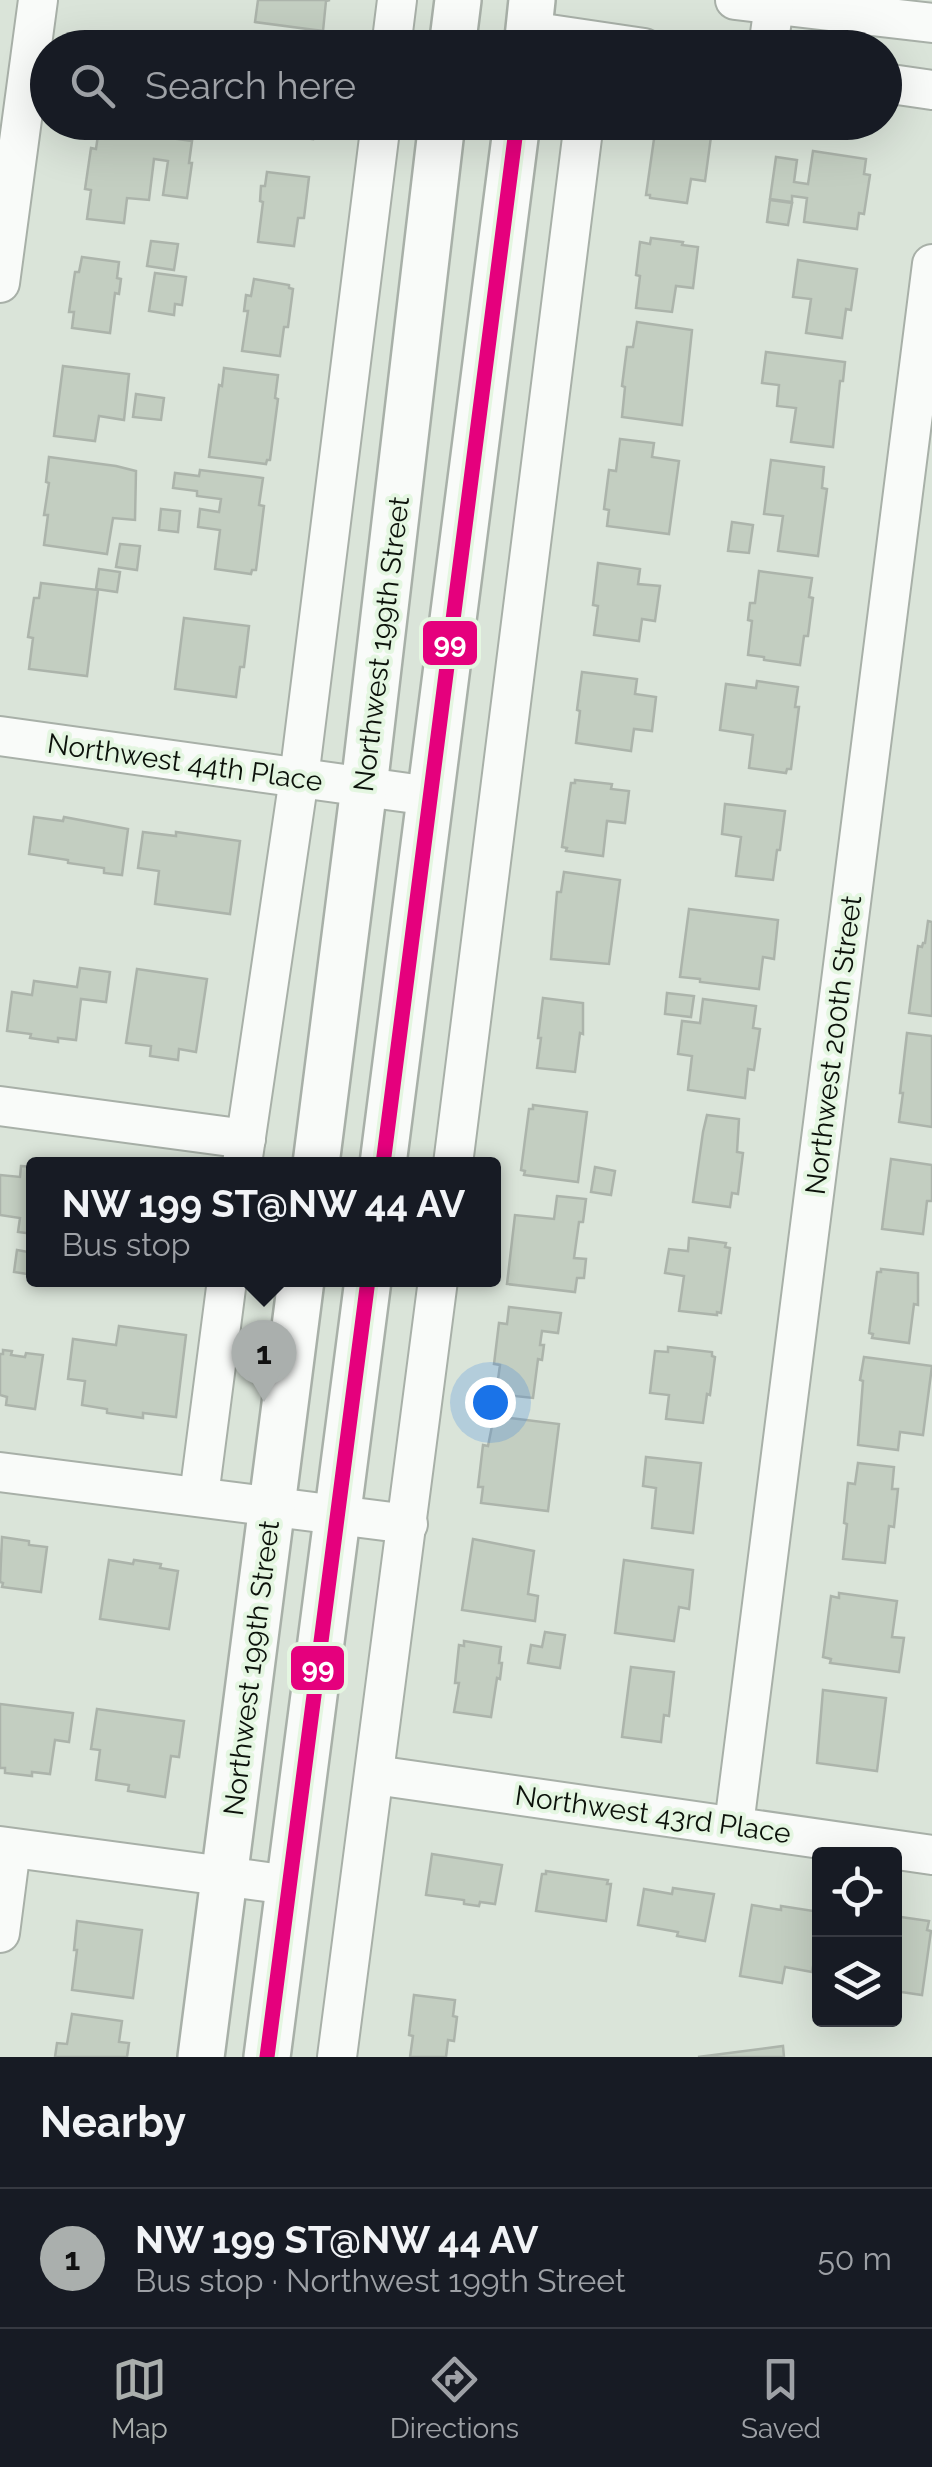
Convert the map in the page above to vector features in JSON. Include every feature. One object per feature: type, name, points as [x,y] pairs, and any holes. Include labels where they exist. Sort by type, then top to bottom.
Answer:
[{"type":"main road","points":[[454,30],[458,0]]},
{"type":"main road","name":"Northwest 199th Street","points":[[317,1157],[440,140]]},
{"type":"main road","points":[[384,1157],[515,140]]},
{"type":"main road","name":"Northwest 199th Street","points":[[201,2057],[300,1287]]},
{"type":"main road","points":[[267,2057],[367,1287]]},
{"type":"street","points":[[34,30],[38,0]]},
{"type":"street","points":[[393,30],[397,0]]},
{"type":"street","points":[[735,0],[932,24]]},
{"type":"street","points":[[771,30],[774,5]]},
{"type":"street","points":[[0,283],[30,60]]},
{"type":"street","points":[[902,86],[932,90]]},
{"type":"street","points":[[0,1106],[244,1152],[299,778],[379,140]]},
{"type":"street","points":[[454,1157],[582,140]]},
{"type":"street","name":"Northwest 200th Street","points":[[734,1826],[932,264]]},
{"type":"street","name":"Northwest 44th Place","points":[[0,736],[430,796]]},
{"type":"street","points":[[199,1496],[226,1287]]},
{"type":"street","points":[[338,2057],[437,1287]]},
{"type":"street","points":[[0,1472],[408,1524]]},
{"type":"street","name":"Northwest 43rd Place","points":[[375,1775],[932,1854]]},
{"type":"street","points":[[0,1933],[6,1847],[289,1884]]},
{"type":"building","points":[[258,0],[330,0],[326,1],[323,30],[255,22]]},
{"type":"building","points":[[97,140],[192,141],[187,198],[163,195],[168,161],[154,159],[149,200],[127,198],[124,223],[87,219],[91,190],[85,189],[91,148],[96,149]]},
{"type":"building","points":[[654,140],[711,140],[705,181],[691,179],[687,203],[646,195]]},
{"type":"building","points":[[813,151],[866,159],[864,174],[870,175],[864,214],[859,213],[857,229],[804,222],[807,198],[792,196],[792,202],[770,199],[776,157],[797,160],[794,182],[808,184]]},
{"type":"building","points":[[267,172],[309,177],[304,218],[298,218],[294,246],[258,242],[261,186],[265,186]]},
{"type":"building","points":[[770,200],[792,203],[788,225],[767,222]]},
{"type":"building","points":[[651,238],[698,247],[693,288],[676,286],[672,312],[636,308],[640,242],[650,244]]},
{"type":"building","points":[[151,241],[178,244],[174,270],[147,266]]},
{"type":"building","points":[[82,257],[119,262],[117,278],[121,279],[119,294],[115,293],[110,333],[72,328],[74,312],[69,312],[75,272],[79,272]]},
{"type":"building","points":[[798,260],[857,269],[842,338],[806,333],[811,299],[793,297]]},
{"type":"building","points":[[155,273],[186,277],[182,305],[175,304],[174,315],[149,311]]},
{"type":"building","points":[[254,279],[293,289],[280,356],[242,351],[248,311],[244,311],[246,295],[251,296]]},
{"type":"building","points":[[637,322],[692,330],[682,425],[622,417],[627,347],[633,347]]},
{"type":"building","points":[[766,352],[845,362],[833,447],[791,442],[796,408],[777,406],[779,385],[762,383]]},
{"type":"building","points":[[63,366],[129,374],[124,420],[99,416],[95,441],[54,436]]},
{"type":"building","points":[[224,368],[278,375],[270,460],[266,464],[209,457]]},
{"type":"building","points":[[136,394],[164,398],[161,420],[133,417]]},
{"type":"building","points":[[620,439],[654,443],[652,457],[679,461],[669,534],[607,526],[609,510],[604,509],[609,470],[616,471]]},
{"type":"building","points":[[49,457],[136,471],[135,520],[113,518],[107,554],[44,545]]},
{"type":"building","points":[[771,460],[824,467],[822,488],[827,489],[818,556],[778,551],[783,516],[764,514]]},
{"type":"building","points":[[200,470],[263,478],[259,505],[264,506],[256,570],[251,574],[215,569],[220,530],[198,527],[200,509],[219,512],[221,499],[173,488],[175,473],[199,476]]},
{"type":"building","points":[[161,509],[180,511],[178,532],[159,530]]},
{"type":"building","points":[[732,522],[753,525],[749,553],[728,551]]},
{"type":"building","points":[[120,544],[140,546],[137,570],[116,567]]},
{"type":"building","points":[[598,563],[640,569],[638,584],[660,586],[655,621],[642,619],[639,641],[594,635]]},
{"type":"building","points":[[99,569],[120,572],[117,592],[96,589]]},
{"type":"building","points":[[759,571],[812,578],[808,636],[804,636],[800,665],[748,655],[750,603],[755,603]]},
{"type":"building","points":[[41,583],[98,590],[87,676],[29,669],[33,638],[28,637],[34,598],[39,598]]},
{"type":"building","points":[[184,618],[249,626],[236,697],[175,689]]},
{"type":"building","points":[[582,672],[637,679],[635,694],[656,697],[652,731],[634,729],[631,751],[576,743]]},
{"type":"building","points":[[757,681],[798,687],[791,769],[786,773],[749,768],[753,735],[720,730],[726,684],[756,688]]},
{"type":"building","points":[[575,780],[612,784],[611,789],[629,791],[625,823],[607,821],[603,856],[566,851],[562,847],[571,783]]},
{"type":"building","points":[[725,804],[785,811],[773,880],[736,876],[741,837],[722,834]]},
{"type":"building","points":[[34,817],[63,821],[64,817],[128,829],[122,875],[29,854]]},
{"type":"building","points":[[143,832],[176,836],[176,832],[240,841],[230,914],[155,904],[159,871],[138,868]]},
{"type":"building","points":[[564,872],[620,880],[609,964],[551,959],[557,892],[561,892]]},
{"type":"building","points":[[689,909],[778,920],[774,959],[763,957],[759,989],[680,977]]},
{"type":"building","points":[[928,921],[932,922],[932,1016],[909,1013],[918,946],[925,943]]},
{"type":"building","points":[[80,968],[110,972],[106,1002],[81,999],[76,1040],[58,1038],[58,1042],[7,1031],[12,992],[32,995],[34,981],[77,987]]},
{"type":"building","points":[[137,969],[207,979],[196,1052],[179,1049],[178,1060],[150,1056],[151,1046],[126,1043]]},
{"type":"building","points":[[667,993],[694,996],[691,1017],[665,1014]]},
{"type":"building","points":[[543,998],[583,1003],[583,1034],[580,1033],[575,1072],[537,1068]]},
{"type":"building","points":[[703,999],[756,1006],[753,1028],[760,1029],[754,1070],[748,1069],[745,1098],[688,1090],[692,1056],[678,1054],[682,1021],[700,1023]]},
{"type":"building","points":[[907,1033],[932,1036],[932,1127],[899,1122]]},
{"type":"building","points":[[533,1105],[587,1112],[578,1182],[524,1175],[521,1170],[529,1109]]},
{"type":"building","points":[[707,1115],[739,1119],[737,1152],[743,1153],[738,1194],[732,1193],[730,1207],[693,1202]]},
{"type":"building","points":[[891,1159],[932,1165],[932,1201],[927,1201],[923,1234],[882,1229]]},
{"type":"building","points":[[21,1166],[26,1166],[26,1233],[18,1232],[20,1218],[0,1215],[0,1175],[20,1177]]},
{"type":"building","points":[[595,1167],[615,1171],[611,1195],[591,1192]]},
{"type":"building","points":[[557,1196],[586,1199],[574,1258],[586,1259],[584,1278],[577,1278],[575,1292],[507,1284],[515,1215],[554,1219]]},
{"type":"building","points":[[689,1238],[726,1243],[725,1247],[730,1248],[721,1313],[717,1315],[679,1311],[684,1276],[665,1273],[669,1249],[688,1251]]},
{"type":"building","points":[[17,1250],[26,1252],[26,1274],[14,1272]]},
{"type":"building","points":[[881,1269],[918,1273],[918,1305],[914,1304],[909,1343],[872,1338],[869,1333],[877,1272]]},
{"type":"building","points":[[509,1307],[561,1313],[558,1333],[542,1331],[542,1360],[538,1359],[533,1398],[496,1394],[500,1365],[494,1364],[499,1323],[507,1324]]},
{"type":"building","points":[[119,1326],[186,1335],[176,1417],[143,1413],[143,1418],[82,1405],[85,1381],[68,1379],[73,1339],[116,1345]]},
{"type":"building","points":[[668,1347],[712,1352],[715,1357],[703,1423],[666,1419],[669,1395],[650,1393],[655,1351],[668,1352]]},
{"type":"building","points":[[3,1350],[25,1357],[26,1353],[43,1355],[35,1409],[6,1405],[7,1397],[0,1395]]},
{"type":"building","points":[[864,1357],[932,1366],[923,1435],[900,1432],[898,1450],[858,1445]]},
{"type":"building","points":[[494,1416],[559,1424],[548,1511],[481,1503],[483,1487],[478,1487],[483,1445],[488,1446]]},
{"type":"building","points":[[646,1457],[701,1463],[693,1533],[652,1528],[656,1488],[643,1486]]},
{"type":"building","points":[[858,1463],[894,1467],[892,1489],[898,1489],[885,1563],[843,1559],[848,1483],[855,1484]]},
{"type":"building","points":[[2,1537],[47,1547],[41,1592],[2,1587]]},
{"type":"building","points":[[473,1539],[534,1551],[528,1594],[538,1596],[535,1621],[462,1610]]},
{"type":"building","points":[[109,1560],[161,1564],[160,1568],[178,1571],[169,1629],[100,1619]]},
{"type":"building","points":[[624,1560],[693,1570],[689,1609],[679,1607],[674,1641],[615,1633]]},
{"type":"building","points":[[839,1593],[897,1601],[892,1637],[904,1638],[899,1672],[830,1663],[831,1659],[823,1657],[831,1596],[839,1598]]},
{"type":"building","points":[[545,1632],[565,1635],[560,1668],[528,1663],[531,1645],[542,1647]]},
{"type":"building","points":[[464,1641],[501,1647],[500,1679],[497,1678],[491,1717],[454,1712],[459,1645],[464,1646]]},
{"type":"building","points":[[631,1667],[674,1672],[669,1716],[664,1715],[661,1742],[622,1737]]},
{"type":"building","points":[[823,1690],[886,1698],[877,1771],[817,1763]]},
{"type":"building","points":[[0,1704],[73,1713],[69,1742],[55,1740],[50,1774],[5,1773],[5,1768],[0,1768]]},
{"type":"building","points":[[97,1709],[184,1721],[179,1757],[171,1756],[165,1797],[128,1791],[129,1785],[96,1780],[100,1750],[91,1749]]},
{"type":"building","points":[[432,1854],[502,1865],[495,1904],[480,1902],[479,1906],[426,1895]]},
{"type":"building","points":[[546,1871],[608,1880],[607,1884],[611,1884],[606,1921],[536,1911],[542,1874]]},
{"type":"building","points":[[673,1888],[714,1894],[705,1941],[638,1925],[644,1889],[672,1894]]},
{"type":"building","points":[[752,1905],[812,1911],[812,1972],[785,1967],[782,1983],[740,1976]]},
{"type":"building","points":[[902,1917],[929,1921],[922,1995],[902,1992]]},
{"type":"building","points":[[77,1921],[142,1930],[133,1998],[72,1990]]},
{"type":"building","points":[[414,1995],[455,2000],[454,2041],[448,2040],[446,2057],[410,2057]]},
{"type":"building","points":[[72,2014],[122,2021],[119,2042],[129,2043],[127,2057],[55,2057],[57,2043],[67,2044]]},
{"type":"building","points":[[783,2046],[784,2057],[698,2057]]},
{"type":"transit line","name":"99","points":[[384,1157],[515,140]]},
{"type":"transit line","name":"99","points":[[267,2057],[367,1287]]},
{"type":"place","name":"NW 199 ST@NW 44 AV","points":[[264,1402]]}]
